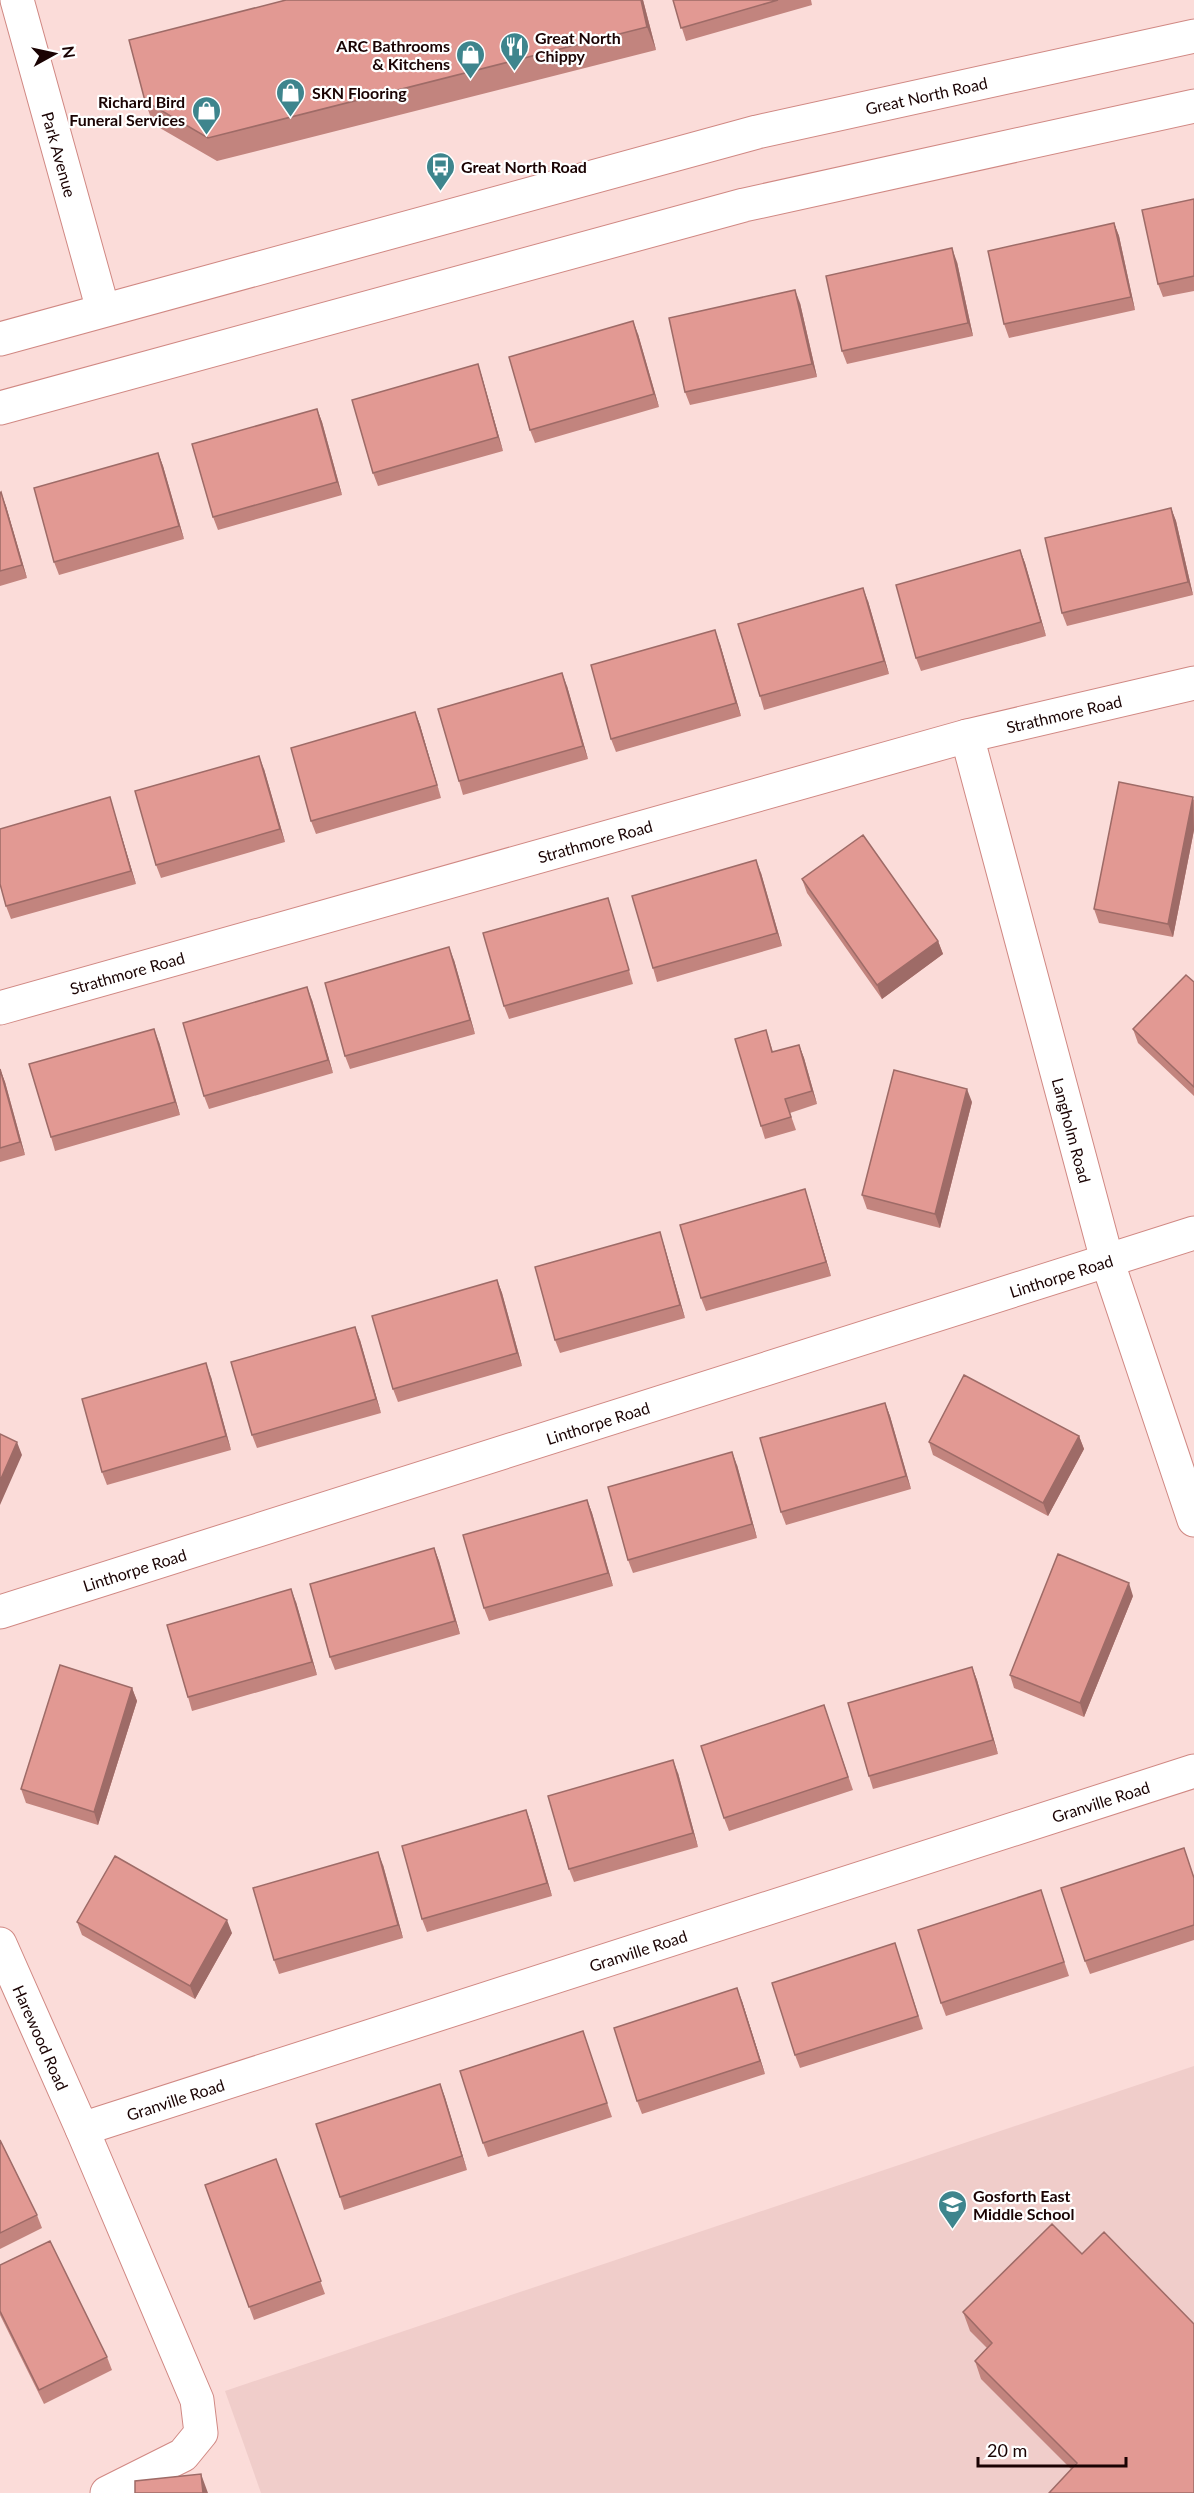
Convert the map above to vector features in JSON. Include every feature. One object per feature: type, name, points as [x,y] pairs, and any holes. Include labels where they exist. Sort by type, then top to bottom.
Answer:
[{"type":"street","name":"Park Avenue","points":[[17,0],[103,310]]},
{"type":"street","name":"Great North Road","points":[[0,339],[758,132],[1194,36]]},
{"type":"street","points":[[0,408],[744,205],[1194,106]]},
{"type":"street","name":"Strathmore Road","points":[[0,1008],[968,736],[1194,684]]},
{"type":"street","name":"Langholm Road","points":[[968,736],[1107,1260],[1194,1520]]},
{"type":"street","name":"Linthorpe Road","points":[[0,1612],[1194,1233]]},
{"type":"street","name":"Granville Road","points":[[82,2129],[1194,1771]]},
{"type":"street","name":"Harewood Road","points":[[0,1944],[82,2129],[197,2400],[201,2433],[183,2455],[107,2493]]},
{"type":"shaded area","name":"Gosforth East Middle School","points":[[1194,2066],[1194,2493],[261,2493],[225,2391]]},
{"type":"building","points":[[286,0],[641,0],[647,27],[208,138],[145,101],[129,40]]},
{"type":"building","points":[[673,0],[778,0],[681,28]]},
{"type":"building","points":[[1194,199],[1194,276],[1158,284],[1142,210]]},
{"type":"building","points":[[1114,223],[1131,297],[1004,324],[988,251]]},
{"type":"building","points":[[952,248],[968,323],[842,351],[826,276]]},
{"type":"building","points":[[795,290],[812,364],[685,392],[669,318]]},
{"type":"building","points":[[633,321],[654,394],[530,430],[509,357]]},
{"type":"building","points":[[478,364],[498,437],[373,473],[352,400]]},
{"type":"building","points":[[317,409],[337,482],[213,517],[192,444]]},
{"type":"building","points":[[158,453],[179,526],[54,562],[34,488]]},
{"type":"building","points":[[0,493],[22,565],[0,571]]},
{"type":"building","points":[[1171,508],[1188,582],[1062,613],[1045,538]]},
{"type":"building","points":[[1020,550],[1041,622],[916,658],[896,585]]},
{"type":"building","points":[[863,588],[884,661],[760,696],[738,624]]},
{"type":"building","points":[[715,630],[736,703],[611,739],[591,665]]},
{"type":"building","points":[[562,673],[583,746],[459,781],[438,709]]},
{"type":"building","points":[[415,712],[437,785],[311,821],[291,748]]},
{"type":"building","points":[[259,756],[280,829],[156,865],[135,791]]},
{"type":"building","points":[[1119,782],[1193,797],[1168,924],[1094,909]]},
{"type":"building","points":[[110,797],[131,871],[6,906],[0,884],[0,829]]},
{"type":"building","points":[[863,835],[938,941],[877,985],[802,879]]},
{"type":"building","points":[[756,860],[777,933],[653,968],[632,896]]},
{"type":"building","points":[[608,898],[629,970],[504,1006],[483,933]]},
{"type":"building","points":[[449,947],[470,1020],[345,1056],[325,983]]},
{"type":"building","points":[[1186,975],[1194,982],[1194,1087],[1133,1029]]},
{"type":"building","points":[[307,987],[328,1060],[204,1096],[183,1023]]},
{"type":"building","points":[[154,1029],[175,1102],[51,1137],[29,1064]]},
{"type":"building","points":[[766,1030],[772,1052],[799,1045],[812,1091],[785,1099],[791,1117],[761,1126],[735,1039]]},
{"type":"building","points":[[0,1069],[20,1142],[0,1148]]},
{"type":"building","points":[[894,1070],[967,1089],[935,1214],[862,1195]]},
{"type":"building","points":[[805,1189],[826,1262],[701,1298],[680,1225]]},
{"type":"building","points":[[660,1232],[680,1305],[555,1340],[535,1267]]},
{"type":"building","points":[[497,1280],[517,1353],[393,1389],[372,1316]]},
{"type":"building","points":[[355,1327],[376,1399],[252,1435],[231,1362]]},
{"type":"building","points":[[206,1363],[226,1436],[102,1472],[82,1399]]},
{"type":"building","points":[[964,1375],[1079,1436],[1043,1503],[929,1442]]},
{"type":"building","points":[[885,1403],[906,1476],[781,1512],[760,1438]]},
{"type":"building","points":[[0,1434],[17,1442],[0,1481]]},
{"type":"building","points":[[732,1452],[752,1524],[628,1560],[608,1487]]},
{"type":"building","points":[[587,1500],[608,1573],[484,1608],[463,1535]]},
{"type":"building","points":[[434,1548],[455,1621],[330,1657],[310,1584]]},
{"type":"building","points":[[1058,1554],[1129,1583],[1080,1703],[1010,1675]]},
{"type":"building","points":[[291,1589],[312,1662],[188,1697],[167,1625]]},
{"type":"building","points":[[60,1665],[132,1688],[94,1812],[21,1789]]},
{"type":"building","points":[[972,1667],[993,1740],[869,1776],[848,1703]]},
{"type":"building","points":[[824,1705],[848,1777],[724,1818],[701,1746]]},
{"type":"building","points":[[673,1760],[693,1833],[569,1869],[548,1796]]},
{"type":"building","points":[[526,1810],[547,1883],[422,1919],[402,1846]]},
{"type":"building","points":[[1184,1848],[1194,1878],[1194,1925],[1085,1961],[1061,1888]]},
{"type":"building","points":[[378,1852],[398,1925],[274,1960],[253,1888]]},
{"type":"building","points":[[115,1856],[227,1920],[190,1986],[77,1922]]},
{"type":"building","points":[[1041,1890],[1064,1962],[941,2003],[918,1930]]},
{"type":"building","points":[[895,1943],[918,2016],[795,2055],[772,1983]]},
{"type":"building","points":[[737,1988],[760,2061],[637,2101],[614,2028]]},
{"type":"building","points":[[583,2031],[607,2103],[483,2143],[460,2071]]},
{"type":"building","points":[[440,2084],[462,2156],[340,2197],[316,2124]]},
{"type":"building","points":[[0,2140],[37,2215],[0,2233]]},
{"type":"building","points":[[276,2159],[321,2281],[249,2307],[205,2185]]},
{"type":"building","points":[[1052,2224],[1082,2254],[1104,2232],[1194,2324],[1194,2493],[1049,2493],[1077,2463],[975,2361],[992,2343],[963,2312]]},
{"type":"building","points":[[50,2241],[107,2357],[39,2390],[0,2311],[0,2265]]},
{"type":"building","points":[[201,2474],[203,2493],[135,2493],[135,2481]]},
{"type":"place","name":"Great North Chippy","points":[[514,72]]},
{"type":"place","name":"ARC Bathrooms & Kitchens","points":[[471,80]]},
{"type":"place","name":"SKN Flooring","points":[[291,118]]},
{"type":"place","name":"Richard Bird Funeral Services","points":[[206,136]]},
{"type":"place","name":"Great North Road","points":[[440,192]]},
{"type":"place","name":"Gosforth East Middle School","points":[[952,2230]]}]
